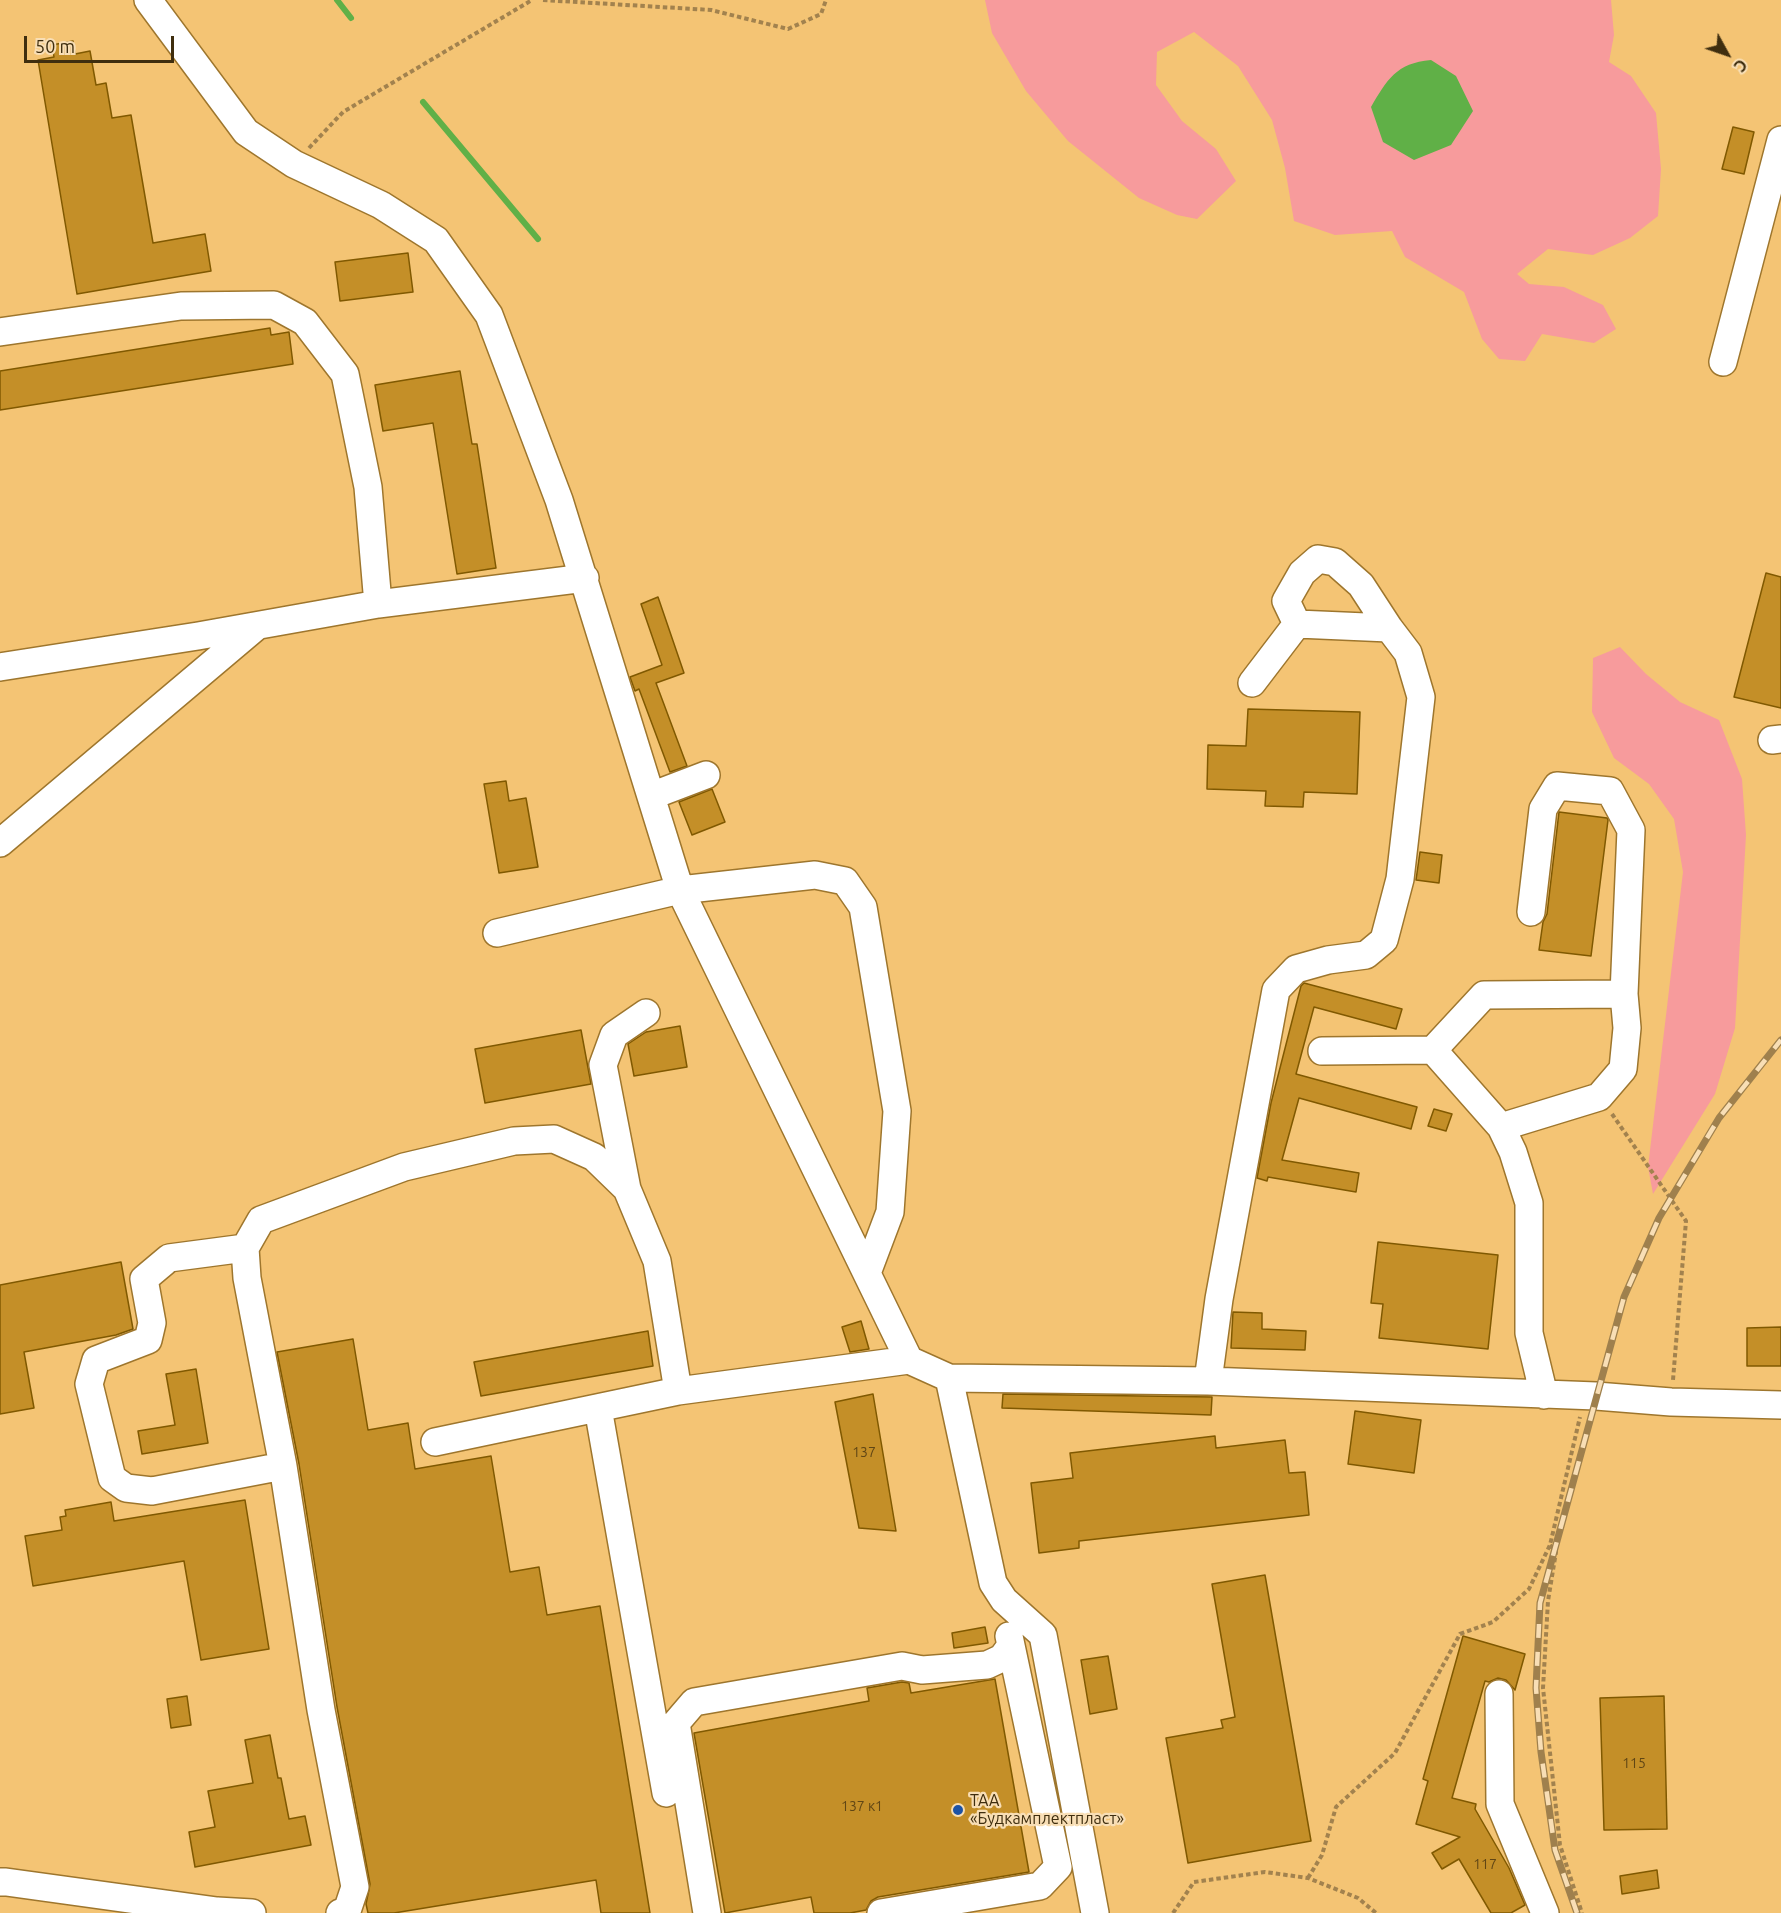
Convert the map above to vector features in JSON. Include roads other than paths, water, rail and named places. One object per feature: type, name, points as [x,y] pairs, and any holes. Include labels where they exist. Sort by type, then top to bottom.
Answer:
[{"type":"street","points":[[148,0],[246,132],[294,164],[381,205],[436,240],[489,315],[559,500],[585,578],[680,890],[909,1360]]},
{"type":"street","points":[[1723,362],[1781,140]]},
{"type":"street","points":[[0,332],[181,306],[274,305],[305,322],[345,375],[368,487],[378,604]]},
{"type":"street","points":[[1208,1381],[1220,1299],[1276,990],[1296,969],[1328,960],[1366,955],[1384,940],[1400,879],[1421,697],[1408,653],[1361,585],[1335,562],[1318,559],[1302,573],[1286,601],[1297,624]]},
{"type":"street","points":[[0,667],[378,604],[585,578]]},
{"type":"street","points":[[1297,624],[1389,628]]},
{"type":"street","points":[[1252,683],[1297,624]]},
{"type":"street","points":[[0,843],[257,625]]},
{"type":"street","points":[[651,796],[706,775]]},
{"type":"street","points":[[1501,1127],[1599,1097],[1623,1069],[1627,1028],[1624,994],[1631,830],[1610,791],[1557,786],[1543,809],[1531,912]]},
{"type":"street","points":[[497,933],[680,890],[815,875],[845,881],[863,907],[897,1111],[890,1212],[867,1273]]},
{"type":"street","points":[[1322,1051],[1433,1050],[1484,995],[1624,994]]},
{"type":"street","points":[[646,1013],[614,1035],[603,1065],[627,1189],[657,1261],[678,1391]]},
{"type":"street","points":[[1433,1050],[1501,1127],[1513,1152],[1529,1203],[1529,1334],[1544,1395]]},
{"type":"street","points":[[340,1913],[346,1911],[355,1887],[321,1710],[283,1466],[247,1278],[245,1248],[261,1220],[404,1167],[514,1141],[554,1138],[594,1157],[627,1189]]},
{"type":"street","points":[[245,1248],[169,1258],[144,1279],[152,1323],[148,1340],[96,1360],[89,1384],[112,1478],[126,1488],[152,1491],[283,1466]]},
{"type":"street","points":[[435,1442],[678,1391],[909,1360],[949,1378],[1208,1381],[1781,1406]]},
{"type":"street","points":[[949,1378],[993,1583],[1004,1600],[1043,1635],[1095,1913]]},
{"type":"street","points":[[598,1408],[666,1793]]},
{"type":"street","points":[[881,1913],[1040,1886],[1058,1867],[1010,1647],[1004,1600]]},
{"type":"street","points":[[707,1913],[676,1723],[694,1702],[902,1666],[922,1670],[987,1665],[1002,1658],[1010,1647]]},
{"type":"street","points":[[1499,1694],[1500,1804],[1545,1913]]},
{"type":"street","points":[[0,1882],[217,1911],[252,1913]]},
{"type":"waterway","points":[[337,0],[351,18]]},
{"type":"waterway","points":[[423,102],[538,239]]},
{"type":"railway","points":[[1577,1913],[1555,1850],[1541,1752],[1536,1688],[1540,1603],[1624,1297],[1659,1218],[1719,1118],[1781,1040]]},
{"type":"place","name":"ТАА «Будкамплектпласт»","points":[[958,1810]]}]
